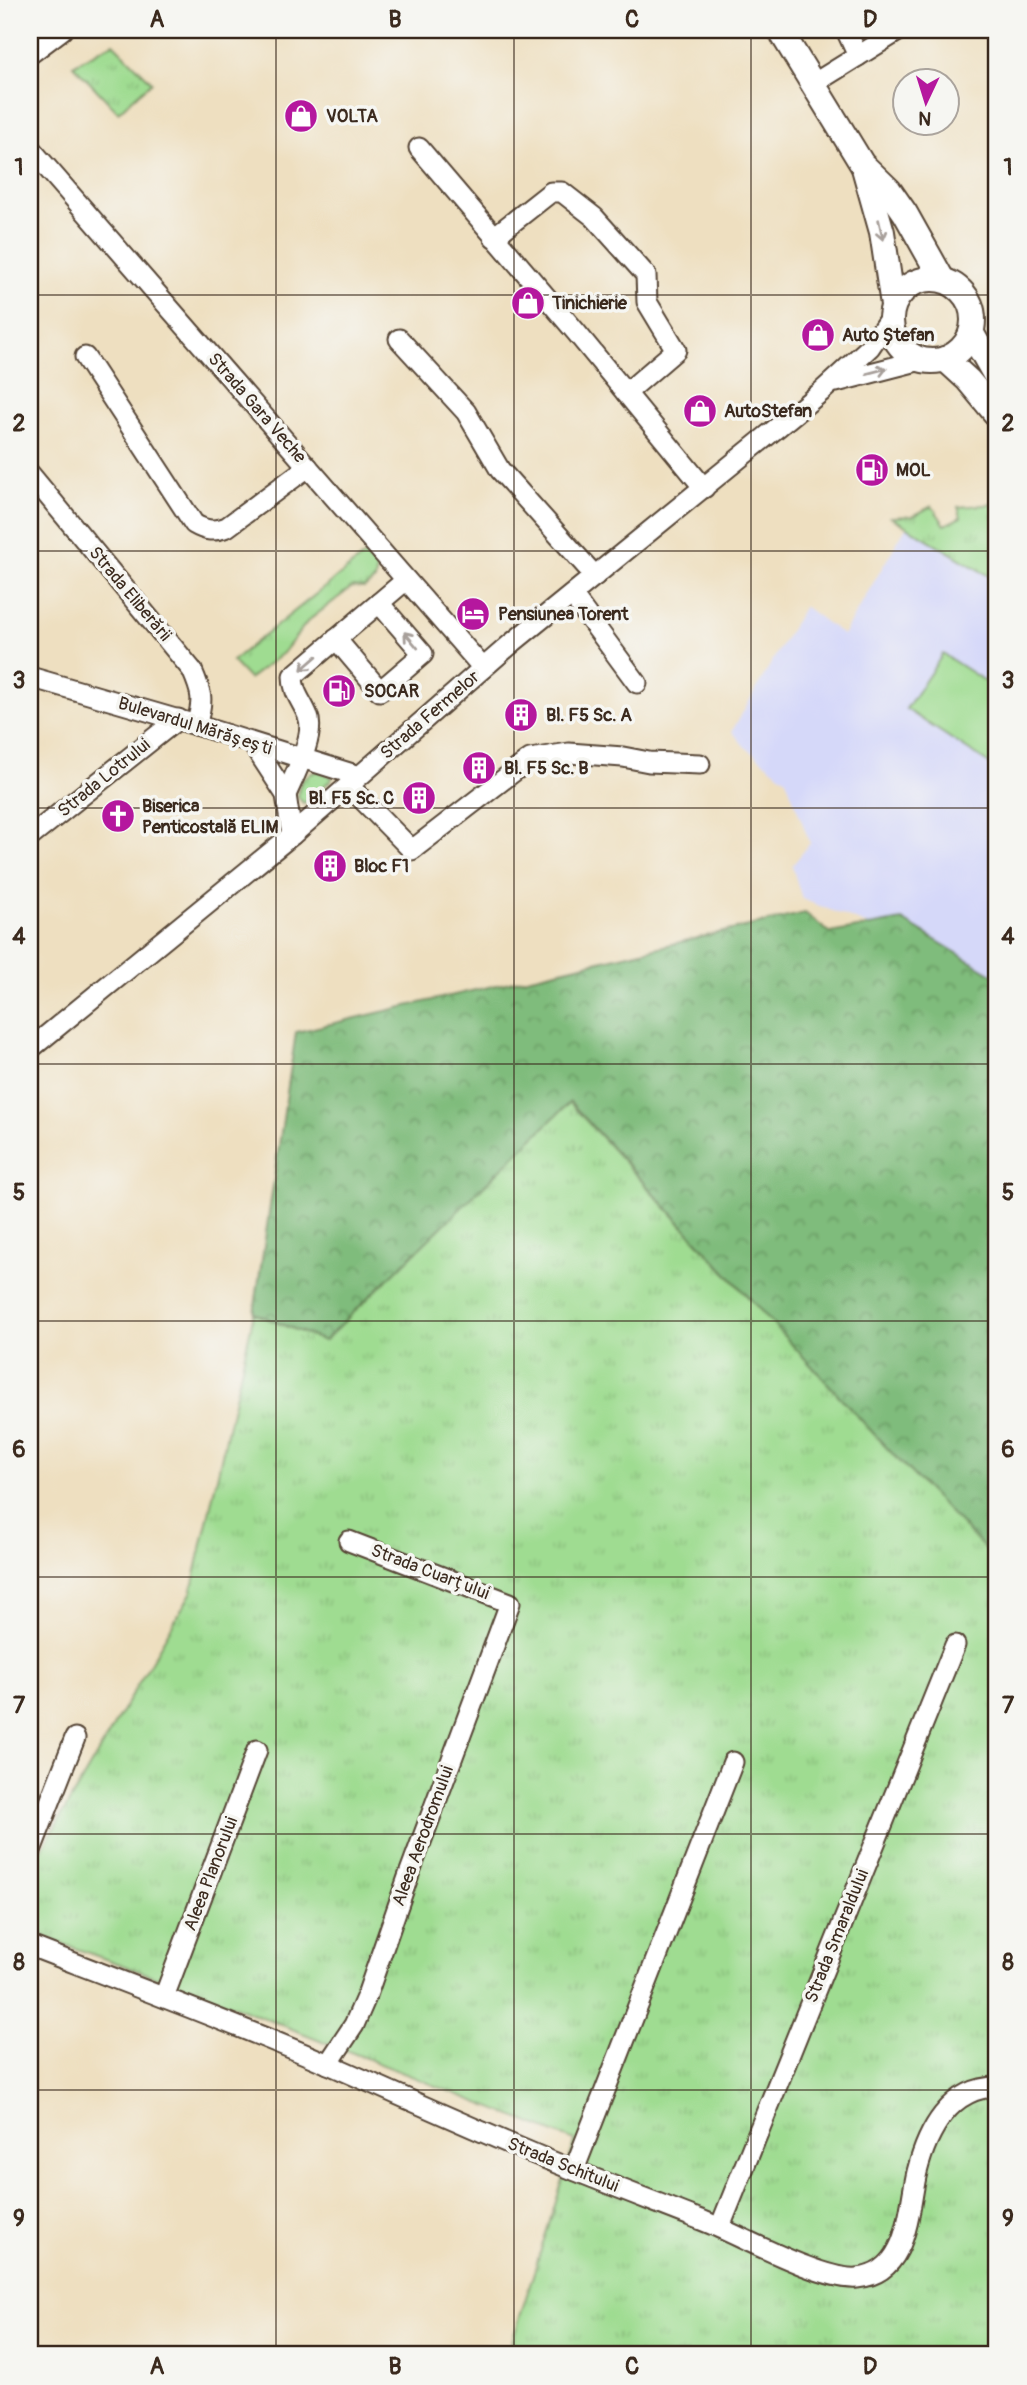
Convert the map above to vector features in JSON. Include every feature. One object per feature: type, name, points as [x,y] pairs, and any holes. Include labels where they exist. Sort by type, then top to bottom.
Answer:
[{"type":"main road","points":[[780,30],[862,164],[888,190],[905,213],[942,279]]},
{"type":"main road","points":[[862,164],[882,232],[895,338],[902,348],[933,360],[968,380],[997,415]]},
{"type":"main road","points":[[892,310],[907,286],[918,280],[942,279],[965,293],[972,306],[972,334],[956,354],[933,360]]},
{"type":"main road","points":[[972,334],[995,370]]},
{"type":"street","points":[[30,54],[61,30]]},
{"type":"street","points":[[846,30],[858,55]]},
{"type":"street","points":[[813,84],[900,30]]},
{"type":"street","name":"Strada Gara Veche","points":[[30,148],[483,668]]},
{"type":"street","points":[[419,148],[705,488]]},
{"type":"street","points":[[494,237],[551,192],[562,192],[594,217],[646,275],[647,302],[676,350],[626,393]]},
{"type":"street","name":"Strada Fermelor","points":[[30,1049],[292,835],[483,668],[832,383],[870,346],[892,310]]},
{"type":"street","points":[[400,339],[466,412],[500,470],[595,576]]},
{"type":"street","points":[[85,357],[194,524],[204,530],[228,527],[308,467]]},
{"type":"street","name":"Strada Fermelor","points":[[832,383],[933,360]]},
{"type":"street","name":"Strada Eliberării","points":[[30,474],[192,670],[200,689],[202,704],[187,722]]},
{"type":"street","points":[[286,795],[308,737],[310,719],[293,688],[293,676],[406,580]]},
{"type":"street","points":[[572,595],[637,683]]},
{"type":"street","points":[[336,639],[380,691],[423,654],[379,603]]},
{"type":"street","name":"Bulevardul Mărășești","points":[[30,677],[301,758],[354,781]]},
{"type":"street","name":"Strada Lotrului","points":[[30,838],[187,722]]},
{"type":"street","points":[[252,743],[286,795],[292,835]]},
{"type":"street","points":[[354,781],[412,850],[530,759],[569,753],[649,762],[700,764]]},
{"type":"street","name":"Strada Cuarțului","points":[[349,1541],[510,1603]]},
{"type":"street","name":"Aleea Aerodromului","points":[[328,2064],[354,2025],[367,1995],[510,1603]]},
{"type":"street","name":"Strada Smaraldului","points":[[720,2227],[955,1645]]},
{"type":"street","points":[[30,1853],[75,1738]]},
{"type":"street","name":"Aleea Planorului","points":[[164,1997],[257,1750]]},
{"type":"street","points":[[573,2170],[733,1762]]},
{"type":"street","points":[[30,1946],[30,1955]]},
{"type":"street","name":"Strada Schitului","points":[[30,1946],[328,2064],[573,2170],[720,2227],[828,2273],[852,2278],[872,2277],[884,2267],[904,2238],[917,2173],[930,2136],[944,2110],[962,2096],[985,2087],[997,2087]]},
{"type":"shaded area","points":[[906,527],[997,581],[997,1031],[924,947],[802,899],[792,866],[810,843],[786,779],[744,746],[732,731],[804,606],[843,635]]},
{"type":"green space","points":[[113,43],[152,82],[118,112],[73,65]]},
{"type":"green space","points":[[997,504],[997,581],[891,517],[913,516],[932,506],[945,525],[961,517],[958,507]]},
{"type":"green space","points":[[365,555],[377,568],[375,580],[364,588],[352,587],[308,621],[283,653],[249,679],[232,661]]},
{"type":"green space","points":[[943,654],[997,689],[997,769],[906,709]]},
{"type":"green space","points":[[318,771],[332,777],[331,780],[304,804],[298,797],[299,787],[309,774]]},
{"type":"green space","points":[[805,913],[830,933],[902,920],[997,977],[997,1561],[886,1447],[570,1102],[324,1341],[254,1313],[296,1032]]},
{"type":"green space","points":[[569,1102],[886,1447],[997,1561],[997,2355],[508,2355],[575,2141],[214,1998],[30,1932],[31,1868],[191,1593],[254,1313],[324,1341]]},
{"type":"place","name":"VOLTA","points":[[301,116]]},
{"type":"place","name":"Tinichierie","points":[[528,303]]},
{"type":"place","name":"Auto Ștefan","points":[[818,335]]},
{"type":"place","name":"AutoStefan","points":[[700,411]]},
{"type":"place","name":"MOL","points":[[872,470]]},
{"type":"place","name":"Pensiunea Torent","points":[[473,614]]},
{"type":"place","name":"SOCAR","points":[[339,691]]},
{"type":"place","name":"Bl. F5 Sc. A","points":[[521,715]]},
{"type":"place","name":"Bl. F5 Sc. B","points":[[479,768]]},
{"type":"place","name":"Bl. F5 Sc. C","points":[[419,798]]},
{"type":"place","name":"Biserica Penticostală ELIM","points":[[118,816]]},
{"type":"place","name":"Bloc F1","points":[[330,866]]}]
